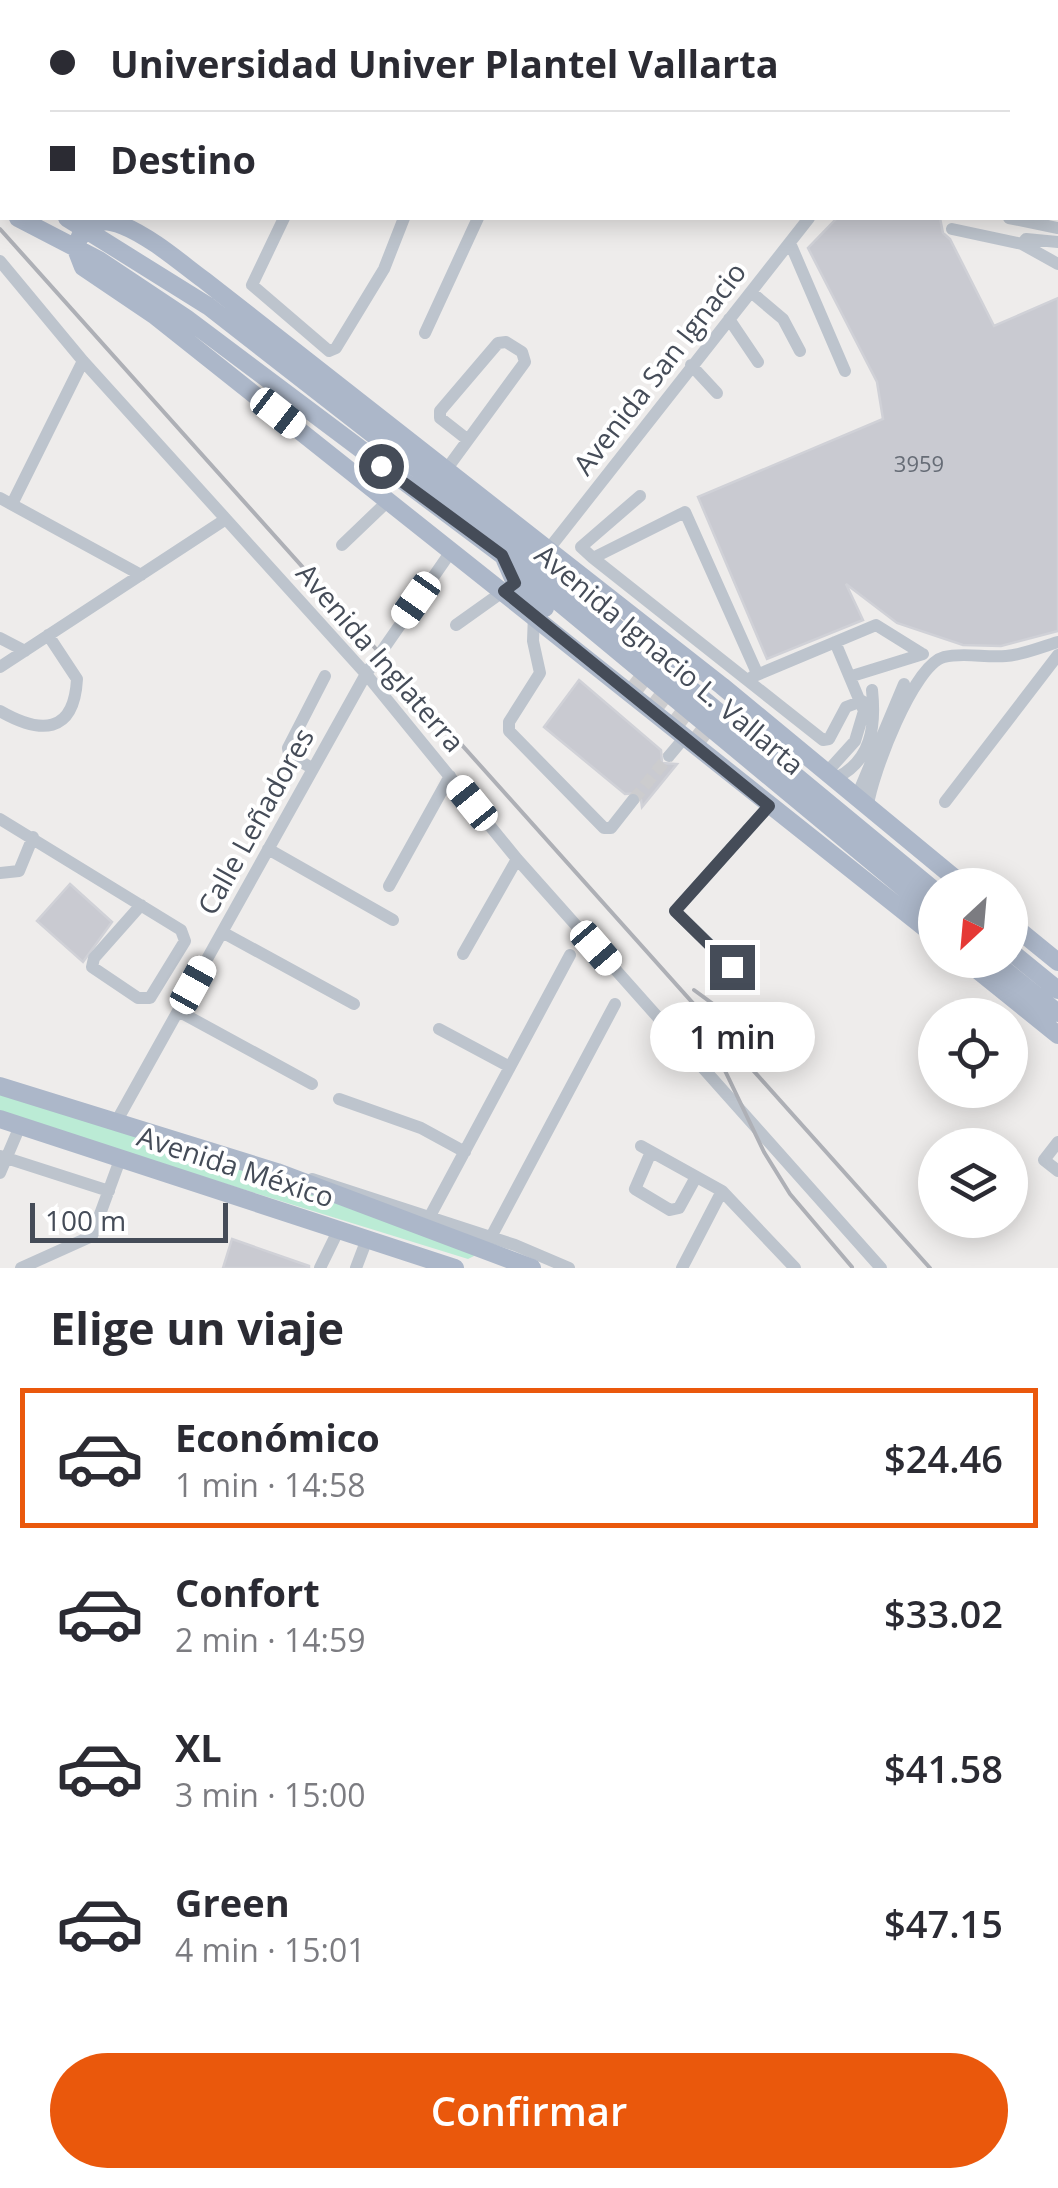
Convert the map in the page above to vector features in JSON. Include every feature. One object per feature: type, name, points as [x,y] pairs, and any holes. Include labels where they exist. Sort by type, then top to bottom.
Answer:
[{"type":"main road","name":"Avenida Ignacio L. Vallarta","points":[[22,220],[142,288],[527,573],[918,878]]},
{"type":"main road","name":"Avenida Ignacio L. Vallarta","points":[[71,220],[208,306],[298,377],[918,900]]},
{"type":"main road","name":"Avenida Ignacio L. Vallarta","points":[[95,220],[78,238],[76,249],[83,267],[154,315],[452,550],[614,602],[944,868]]},
{"type":"main road","name":"Avenida Ignacio L. Vallarta","points":[[114,220],[204,280],[446,470],[527,573],[534,614],[918,922]]},
{"type":"main road","points":[[527,573],[630,680]]},
{"type":"main road","points":[[712,744],[852,870]]},
{"type":"main road","points":[[1028,944],[1055,974]]},
{"type":"main road","points":[[1028,960],[1055,974]]},
{"type":"main road","points":[[987,978],[1058,1036]]},
{"type":"main road","points":[[1014,978],[1058,1013]]},
{"type":"main road","name":"Avenida México","points":[[0,1086],[276,1172],[532,1268]]},
{"type":"main road","name":"Avenida México","points":[[0,1120],[339,1229],[424,1263],[455,1268]]},
{"type":"street","points":[[282,220],[252,276],[257,293],[321,348],[336,348],[384,269],[403,220]]},
{"type":"street","points":[[424,333],[477,220]]},
{"type":"street","name":"Avenida San Ignacio","points":[[456,624],[527,573],[808,220]]},
{"type":"street","points":[[1020,220],[1058,228]]},
{"type":"street","points":[[952,229],[1022,244],[1058,264]]},
{"type":"street","points":[[1022,244],[1026,238],[1058,242]]},
{"type":"street","points":[[790,243],[845,371]]},
{"type":"street","name":"Avenida Inglaterra","points":[[0,261],[83,361],[366,674],[518,858],[880,1268]]},
{"type":"street","points":[[752,292],[783,319],[800,351]]},
{"type":"street","points":[[728,319],[758,362]]},
{"type":"street","points":[[446,470],[468,440],[524,362],[522,352],[506,342],[498,343],[440,412],[440,418],[468,440]]},
{"type":"street","points":[[83,361],[6,501],[141,575]]},
{"type":"street","points":[[690,365],[717,393]]},
{"type":"street","points":[[640,496],[581,548],[754,676],[823,740],[830,739],[846,707],[867,696]]},
{"type":"street","points":[[342,545],[389,500]]},
{"type":"street","points":[[593,558],[685,512],[754,676]]},
{"type":"street","points":[[0,667],[226,519]]},
{"type":"street","name":"Calle Leñadores","points":[[115,1124],[366,674],[452,550]]},
{"type":"street","points":[[534,614],[533,641],[540,673],[508,722],[509,731],[604,828],[611,828],[633,800]]},
{"type":"street","points":[[754,676],[876,625],[928,657]]},
{"type":"street","points":[[0,711],[26,726],[47,728],[60,722],[72,706],[77,679],[48,635]]},
{"type":"street","points":[[0,638],[25,650]]},
{"type":"street","points":[[831,775],[861,761],[875,718],[867,696],[835,642]]},
{"type":"street","points":[[852,676],[928,657],[1010,656],[1058,642]]},
{"type":"street","points":[[945,802],[1058,655]]},
{"type":"street","points":[[862,800],[928,657]]},
{"type":"street","points":[[313,769],[289,754],[288,748],[326,676]]},
{"type":"street","points":[[862,800],[904,684]]},
{"type":"street","points":[[669,756],[685,737]]},
{"type":"street","points":[[389,886],[450,776]]},
{"type":"street","points":[[732,967],[675,911],[769,806]]},
{"type":"street","points":[[0,819],[33,837],[141,904],[181,930],[185,940],[150,998],[138,998],[92,967],[94,958],[141,904]]},
{"type":"street","points":[[0,873],[19,871],[33,837]]},
{"type":"street","points":[[268,848],[393,920]]},
{"type":"street","points":[[463,954],[518,858]]},
{"type":"street","points":[[222,932],[354,1004]]},
{"type":"street","points":[[430,1216],[570,955]]},
{"type":"street","points":[[492,1237],[614,1004]]},
{"type":"street","points":[[178,1012],[312,1084]]},
{"type":"street","points":[[439,1029],[510,1067]]},
{"type":"street","points":[[339,1099],[422,1128],[465,1152]]},
{"type":"street","points":[[0,1172],[3,1157],[20,1126]]},
{"type":"street","points":[[1058,1142],[1044,1160],[1058,1171]]},
{"type":"street","points":[[696,1176],[680,1208],[670,1210],[635,1189],[646,1149],[696,1176],[722,1191],[795,1268]]},
{"type":"street","points":[[3,1157],[109,1191]]},
{"type":"street","points":[[21,1268],[92,1236],[122,1157]]},
{"type":"street","name":"Avenida México","points":[[276,1172],[336,1183],[569,1268]]},
{"type":"street","points":[[682,1268],[722,1191]]},
{"type":"street","points":[[320,1268],[339,1229]]},
{"type":"street","points":[[356,1268],[368,1239]]},
{"type":"green space","points":[[0,1089],[279,1175],[472,1249],[474,1256],[468,1259],[0,1114]]},
{"type":"building","points":[[835,220],[940,220],[943,233],[950,239],[994,326],[1058,298],[1058,631],[1001,646],[963,645],[897,623],[846,584],[863,620],[767,659],[698,497],[883,419],[877,382],[808,248]]},
{"type":"building","points":[[579,680],[661,750],[662,763],[677,764],[642,807],[640,793],[625,794],[544,727]]},
{"type":"building","points":[[70,884],[112,922],[83,962],[37,921]]},
{"type":"building","points":[[232,1239],[309,1266],[309,1268],[223,1268]]},
{"type":"tunnel","points":[[630,680],[713,744]]},
{"type":"tunnel","points":[[633,800],[669,756]]},
{"type":"railway","points":[[0,229],[930,1268]]},
{"type":"railway","points":[[694,990],[743,1026],[778,1045]]},
{"type":"railway","points":[[705,1029],[764,1152],[790,1194],[852,1267]]},
{"type":"route","points":[[381,466],[502,555],[515,583],[504,591],[769,806],[675,911],[732,967]]}]
